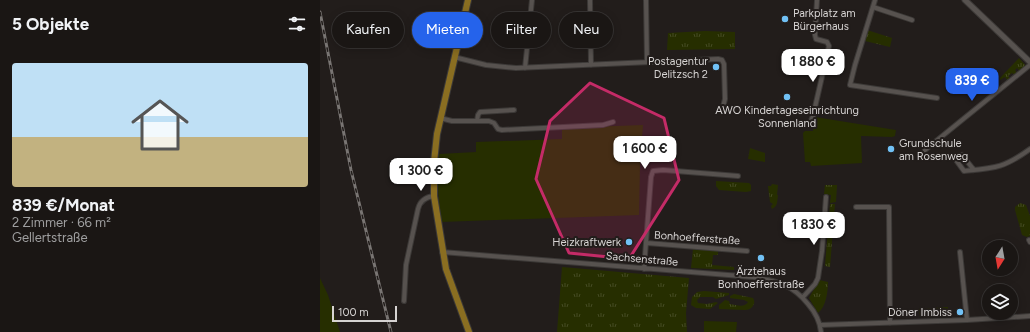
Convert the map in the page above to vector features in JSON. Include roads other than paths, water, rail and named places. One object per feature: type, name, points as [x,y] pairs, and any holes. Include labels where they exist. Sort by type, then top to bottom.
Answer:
[{"type":"main road","points":[[468,0],[440,118],[435,153],[434,196],[446,269],[469,332]]},
{"type":"street","points":[[525,68],[532,0]]},
{"type":"street","points":[[590,0],[591,65]]},
{"type":"street","points":[[646,0],[647,62]]},
{"type":"street","points":[[803,126],[810,123],[813,116],[829,46],[827,42],[816,39],[817,0]]},
{"type":"street","points":[[875,0],[850,85],[937,98]]},
{"type":"street","points":[[966,0],[1030,62]]},
{"type":"street","points":[[873,7],[912,20]]},
{"type":"street","points":[[454,56],[486,65],[525,68],[718,59],[722,60],[724,64],[725,99],[723,106]]},
{"type":"street","points":[[925,150],[1030,65]]},
{"type":"street","points":[[477,121],[480,112],[514,110]]},
{"type":"street","points":[[440,118],[452,120],[489,121],[494,123],[498,129],[502,130],[602,126],[613,122]]},
{"type":"street","points":[[974,170],[962,155],[956,160],[964,171],[989,169],[1003,166],[1030,149]]},
{"type":"street","points":[[644,269],[651,177],[653,171],[663,170],[738,176]]},
{"type":"street","points":[[404,301],[406,265],[418,209],[421,201],[425,198],[434,196]]},
{"type":"street","points":[[803,297],[815,284],[818,278],[822,251],[826,197]]},
{"type":"street","points":[[856,208],[889,207],[890,323]]},
{"type":"street","name":"Bonhoefferstraße","points":[[647,243],[746,251]]},
{"type":"street","name":"Sachsenstraße","points":[[442,252],[752,277],[772,280],[789,286],[803,297],[817,316],[821,332]]},
{"type":"street","points":[[960,252],[968,320]]},
{"type":"street","points":[[820,325],[968,320],[1030,316]]},
{"type":"railway","points":[[320,12],[351,170],[391,332]]},
{"type":"place","name":"Parkplatz am Bürgerhaus","points":[[785,19]]},
{"type":"place","name":"Postagentur Delitzsch 2","points":[[716,67]]},
{"type":"place","name":"AWO Kindertageseinrichtung Sonnenland","points":[[787,97]]},
{"type":"place","name":"Grundschule am Rosenweg","points":[[891,149]]},
{"type":"place","name":"Heizkraftwerk","points":[[629,242]]},
{"type":"place","name":"Ärztehaus Bonhoefferstraße","points":[[761,258]]},
{"type":"place","name":"Döner Imbiss","points":[[960,312]]}]
